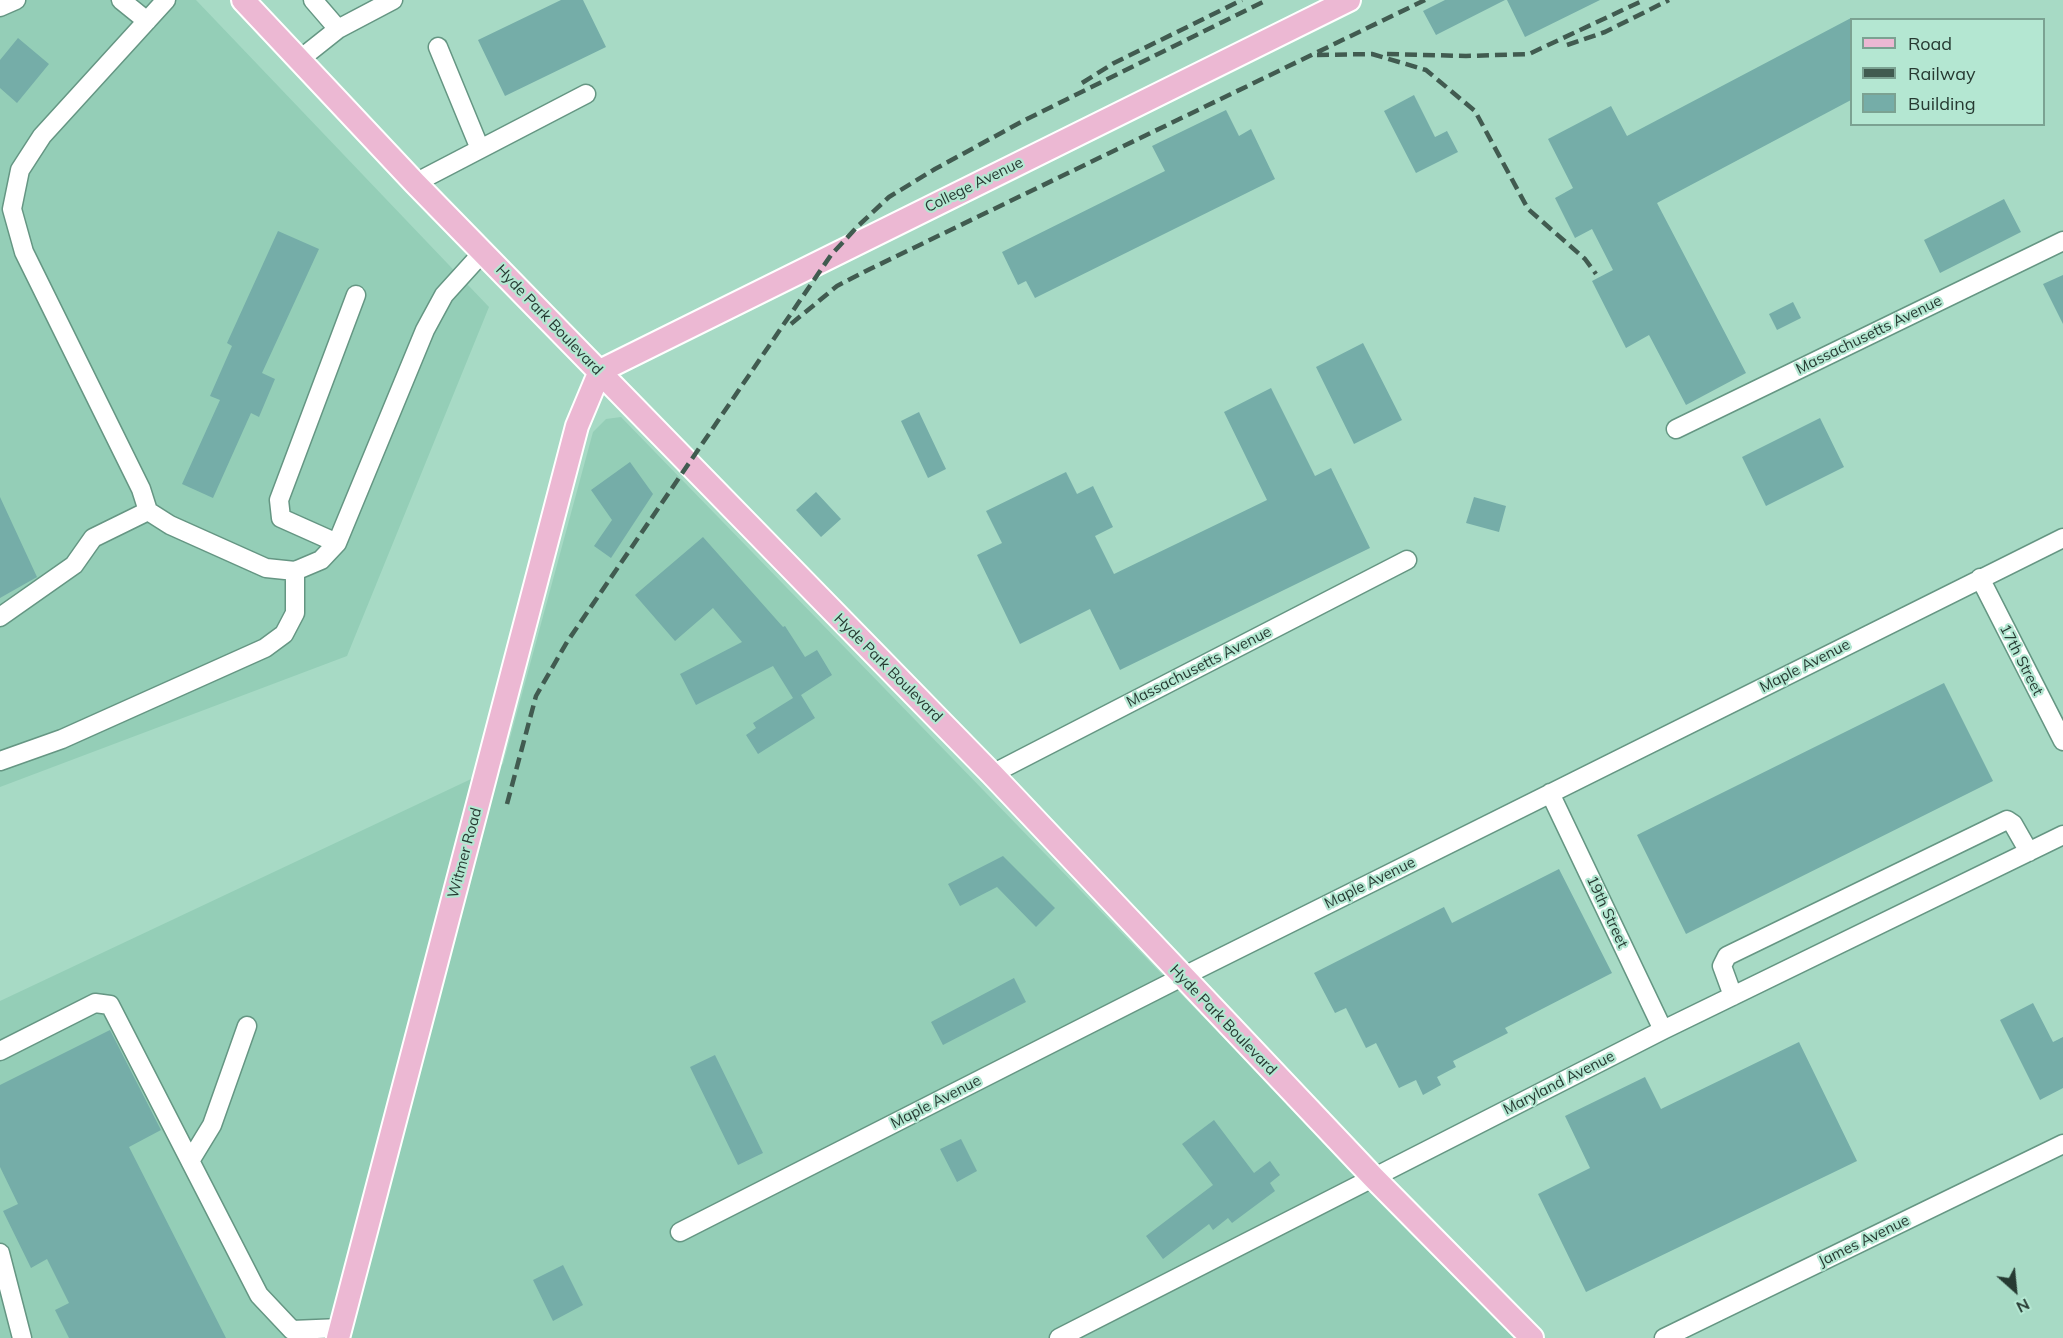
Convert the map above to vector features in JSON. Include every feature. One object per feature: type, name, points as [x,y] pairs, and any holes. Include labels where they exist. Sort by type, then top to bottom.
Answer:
[{"type":"main road","name":"Hyde Park Boulevard","points":[[243,0],[415,183],[992,774],[1373,1177],[1532,1338]]},
{"type":"main road","name":"College Avenue","points":[[600,371],[1349,0]]},
{"type":"main road","name":"Witmer Road","points":[[339,1333],[574,437],[600,371]]},
{"type":"street","points":[[0,7],[16,0]]},
{"type":"street","points":[[121,0],[147,21]]},
{"type":"street","points":[[12,209],[20,170],[42,136],[166,0]]},
{"type":"street","points":[[313,0],[338,30]]},
{"type":"street","points":[[299,60],[338,30],[393,0]]},
{"type":"street","points":[[438,47],[480,149]]},
{"type":"street","points":[[415,183],[586,94]]},
{"type":"street","points":[[0,188],[12,209],[24,252],[141,489],[148,511],[170,525],[266,568],[295,572],[321,560],[337,543],[425,330],[444,295],[483,252]]},
{"type":"street","name":"Massachusetts Avenue","points":[[1676,429],[2063,242]]},
{"type":"street","points":[[337,543],[281,518],[279,500],[356,295]]},
{"type":"street","points":[[0,617],[74,566],[93,538],[148,511]]},
{"type":"street","name":"Maple Avenue","points":[[680,1232],[1182,976],[2063,538]]},
{"type":"street","name":"Massachusetts Avenue","points":[[992,774],[1407,560]]},
{"type":"street","points":[[0,761],[62,739],[265,648],[284,634],[295,613],[295,572]]},
{"type":"street","name":"17th Street","points":[[1980,578],[2063,741]]},
{"type":"street","name":"19th Street","points":[[1550,793],[1663,1030]]},
{"type":"street","points":[[1733,996],[1722,966],[1727,956],[2007,819],[2013,824],[2029,852]]},
{"type":"street","name":"Maryland Avenue","points":[[1059,1338],[1663,1030],[2063,835]]},
{"type":"street","points":[[0,1051],[95,1002],[110,1005],[259,1294],[292,1330],[339,1333]]},
{"type":"street","points":[[190,1161],[212,1125],[247,1026]]},
{"type":"street","name":"James Avenue","points":[[1664,1338],[2063,1144]]},
{"type":"street","points":[[0,1252],[22,1338]]},
{"type":"shaded area","points":[[0,0],[196,0],[489,307],[347,656],[0,787]]},
{"type":"shaded area","points":[[621,417],[1515,1338],[0,1338],[0,1001],[503,764],[593,432],[606,419]]},
{"type":"building","points":[[561,0],[583,0],[606,47],[505,96],[478,40]]},
{"type":"building","points":[[1445,0],[1505,0],[1436,35],[1423,11]]},
{"type":"building","points":[[1507,0],[1600,0],[1525,37]]},
{"type":"building","points":[[1850,19],[1850,101],[1657,203],[1746,373],[1686,405],[1649,335],[1626,348],[1592,281],[1613,270],[1592,229],[1575,238],[1555,198],[1573,188],[1548,139],[1611,106],[1627,136]]},
{"type":"building","points":[[18,38],[49,64],[17,103],[0,88],[0,60]]},
{"type":"building","points":[[1414,95],[1435,137],[1447,131],[1458,152],[1416,173],[1384,111]]},
{"type":"building","points":[[1226,110],[1239,136],[1251,129],[1275,179],[1035,298],[1026,281],[1018,285],[1002,252],[1165,171],[1152,146]]},
{"type":"building","points":[[2004,199],[2021,232],[1940,273],[1924,240]]},
{"type":"building","points":[[278,231],[319,249],[262,373],[275,379],[259,417],[251,413],[213,498],[182,484],[220,400],[210,396],[232,346],[227,343]]},
{"type":"building","points":[[2063,275],[2063,324],[2043,284]]},
{"type":"building","points":[[1793,302],[1801,318],[1777,330],[1769,314]]},
{"type":"building","points":[[1363,343],[1402,420],[1354,444],[1316,367]]},
{"type":"building","points":[[1271,388],[1315,476],[1331,468],[1370,548],[1120,670],[1090,609],[1020,644],[977,555],[1002,543],[986,511],[1066,472],[1077,494],[1093,486],[1113,527],[1095,536],[1114,574],[1267,500],[1224,412]]},
{"type":"building","points":[[919,412],[946,469],[928,478],[901,421]]},
{"type":"building","points":[[1820,418],[1844,467],[1766,506],[1742,457]]},
{"type":"building","points":[[630,462],[653,494],[611,558],[594,546],[612,520],[591,490]]},
{"type":"building","points":[[816,492],[841,519],[821,537],[796,510]]},
{"type":"building","points":[[0,497],[37,577],[0,598]]},
{"type":"building","points":[[1474,497],[1506,506],[1499,532],[1466,523]]},
{"type":"building","points":[[703,537],[783,627],[785,626],[805,657],[817,650],[832,675],[801,695],[815,718],[758,754],[746,735],[756,728],[753,723],[793,698],[773,666],[696,705],[680,674],[742,642],[713,608],[675,641],[635,595]]},
{"type":"building","points":[[1944,683],[1993,781],[1686,934],[1637,835]]},
{"type":"building","points":[[1003,856],[1055,908],[1036,927],[997,887],[960,906],[948,884]]},
{"type":"building","points":[[1559,869],[1612,973],[1505,1028],[1508,1033],[1453,1061],[1456,1067],[1437,1077],[1441,1085],[1423,1095],[1416,1080],[1399,1088],[1376,1043],[1366,1048],[1346,1008],[1335,1013],[1314,973],[1444,907],[1452,923]]},
{"type":"building","points":[[1014,978],[1026,1002],[943,1045],[931,1022]]},
{"type":"building","points":[[2033,1003],[2053,1042],[2063,1037],[2063,1088],[2040,1100],[2000,1020]]},
{"type":"building","points":[[110,1030],[161,1130],[129,1147],[226,1338],[69,1338],[55,1310],[69,1303],[47,1259],[31,1268],[3,1211],[18,1204],[0,1167],[0,1085]]},
{"type":"building","points":[[1799,1042],[1857,1161],[1586,1292],[1538,1194],[1590,1168],[1565,1116],[1645,1077],[1661,1109]]},
{"type":"building","points":[[715,1055],[763,1153],[738,1165],[690,1067]]},
{"type":"building","points":[[1214,1120],[1254,1173],[1270,1161],[1280,1175],[1270,1183],[1275,1191],[1232,1223],[1228,1218],[1213,1230],[1209,1224],[1163,1259],[1146,1236],[1213,1185],[1182,1144]]},
{"type":"building","points":[[961,1139],[977,1171],[957,1182],[940,1149]]},
{"type":"building","points":[[563,1265],[583,1305],[553,1321],[533,1280]]},
{"type":"railway","points":[[1082,83],[1114,63],[1242,0]]},
{"type":"railway","points":[[507,804],[536,696],[567,642],[831,255],[858,226],[889,197],[935,169],[1023,121],[1267,0]]},
{"type":"railway","points":[[791,324],[837,286],[870,269],[1425,0]]},
{"type":"railway","points":[[1387,54],[1466,56],[1529,54],[1644,0]]},
{"type":"railway","points":[[1567,45],[1605,32],[1669,0]]},
{"type":"railway","points":[[1317,55],[1372,54],[1426,70],[1475,111],[1528,209],[1585,259],[1596,274]]}]
